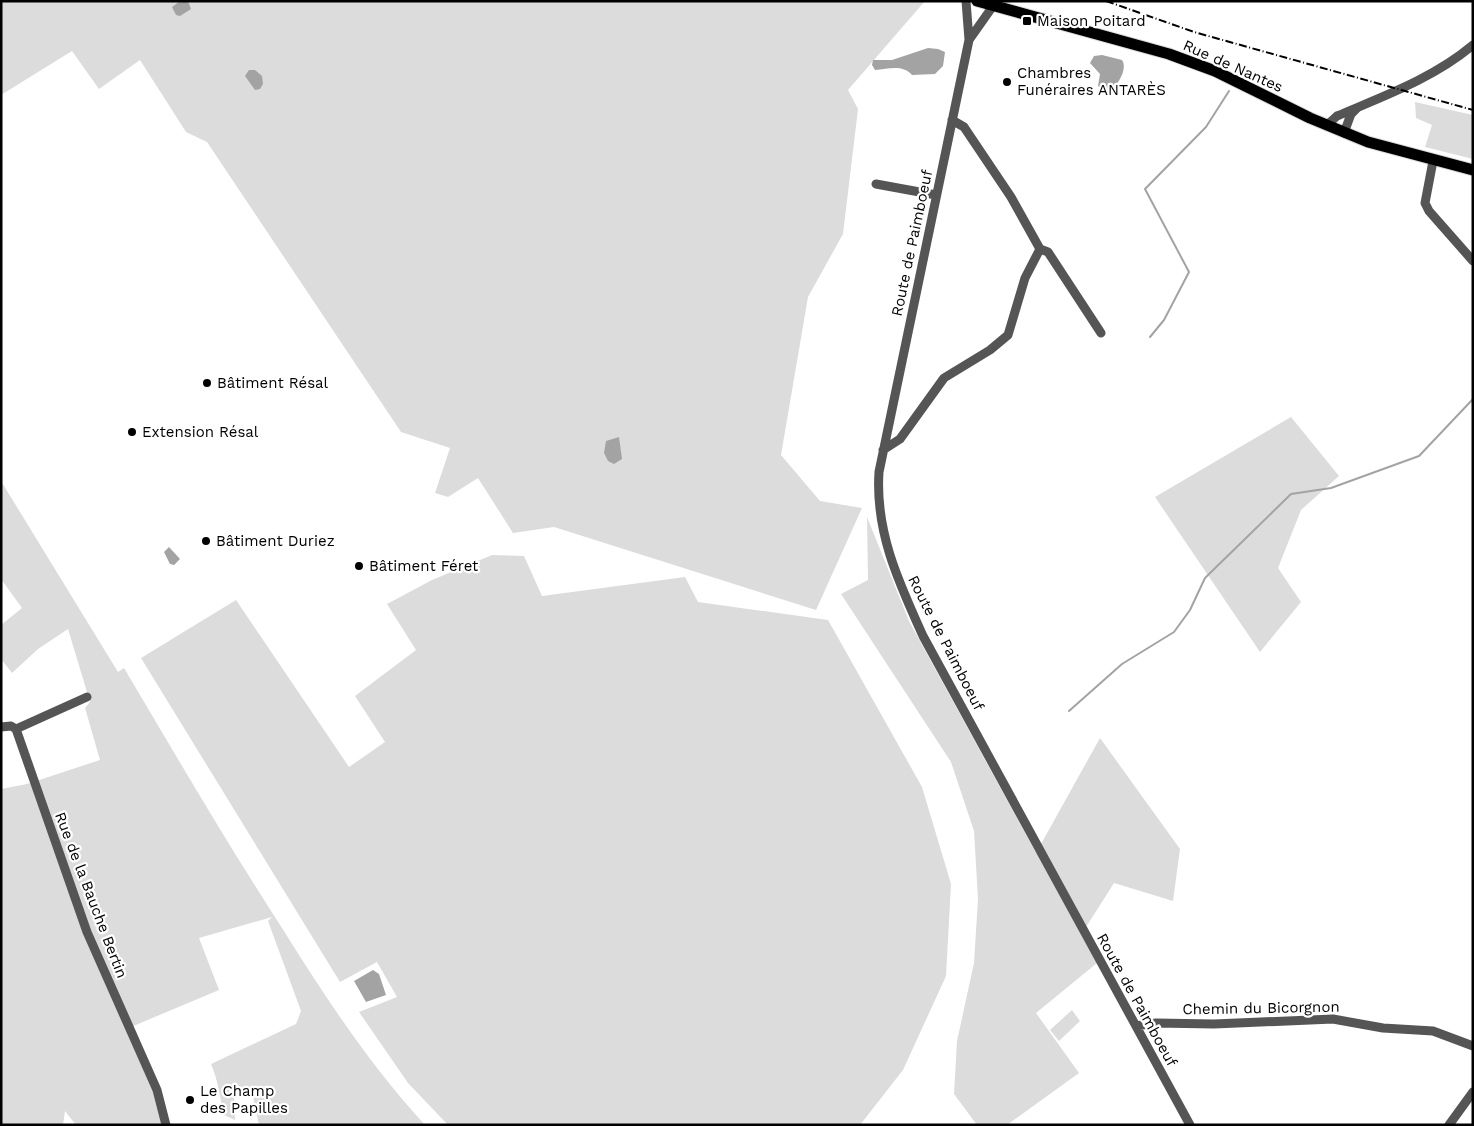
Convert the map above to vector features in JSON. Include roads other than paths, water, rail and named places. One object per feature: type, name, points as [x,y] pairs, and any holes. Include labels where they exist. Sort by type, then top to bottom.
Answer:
[{"type":"main road","name":"Rue de Nantes","points":[[977,1],[1169,54],[1215,71],[1344,133],[1387,149],[1473,170]]},
{"type":"street","name":"Route de Paimboeuf","points":[[966,1],[969,40],[879,472],[879,506],[883,531],[896,577],[924,636],[1190,1125]]},
{"type":"street","name":"Route de Paimboeuf","points":[[969,40],[993,6]]},
{"type":"street","points":[[1327,125],[1337,116],[1433,73],[1454,60],[1473,44]]},
{"type":"street","points":[[1344,133],[1351,114],[1357,108]]},
{"type":"street","points":[[952,120],[961,124],[969,134],[1012,197],[1040,249],[1048,252],[1100,333]]},
{"type":"street","points":[[1433,161],[1425,203],[1429,211],[1473,261]]},
{"type":"street","points":[[876,184],[936,195]]},
{"type":"street","points":[[883,450],[900,439],[944,378],[990,350],[1008,335],[1025,278],[1040,249]]},
{"type":"street","points":[[1,728],[11,726],[16,729],[87,697]]},
{"type":"street","name":"Rue de la Bauche Bertin","points":[[16,729],[87,932],[156,1090],[166,1125]]},
{"type":"street","name":"Chemin du Bicorgnon","points":[[1136,1026],[1156,1023],[1214,1024],[1333,1019],[1383,1028],[1433,1031],[1473,1046]]},
{"type":"street","points":[[1449,1125],[1473,1092]]},
{"type":"waterway","points":[[1150,337],[1164,320],[1189,272],[1145,189],[1206,127],[1229,91]]},
{"type":"waterway","points":[[1069,711],[1122,664],[1174,632],[1190,610],[1205,578],[1291,494],[1331,488],[1419,456],[1473,399]]},
{"type":"railway","points":[[1106,1],[1194,32],[1473,110]]},
{"type":"place","name":"Maison Poitard","points":[[1027,21]]},
{"type":"place","name":"Chambres Funéraires ANTARÈS","points":[[1007,82]]},
{"type":"place","name":"Bâtiment Résal","points":[[207,383]]},
{"type":"place","name":"Extension Résal","points":[[132,432]]},
{"type":"place","name":"Bâtiment Duriez","points":[[206,541]]},
{"type":"place","name":"Bâtiment Féret","points":[[359,566]]},
{"type":"place","name":"Le Champ des Papilles","points":[[190,1100]]}]
